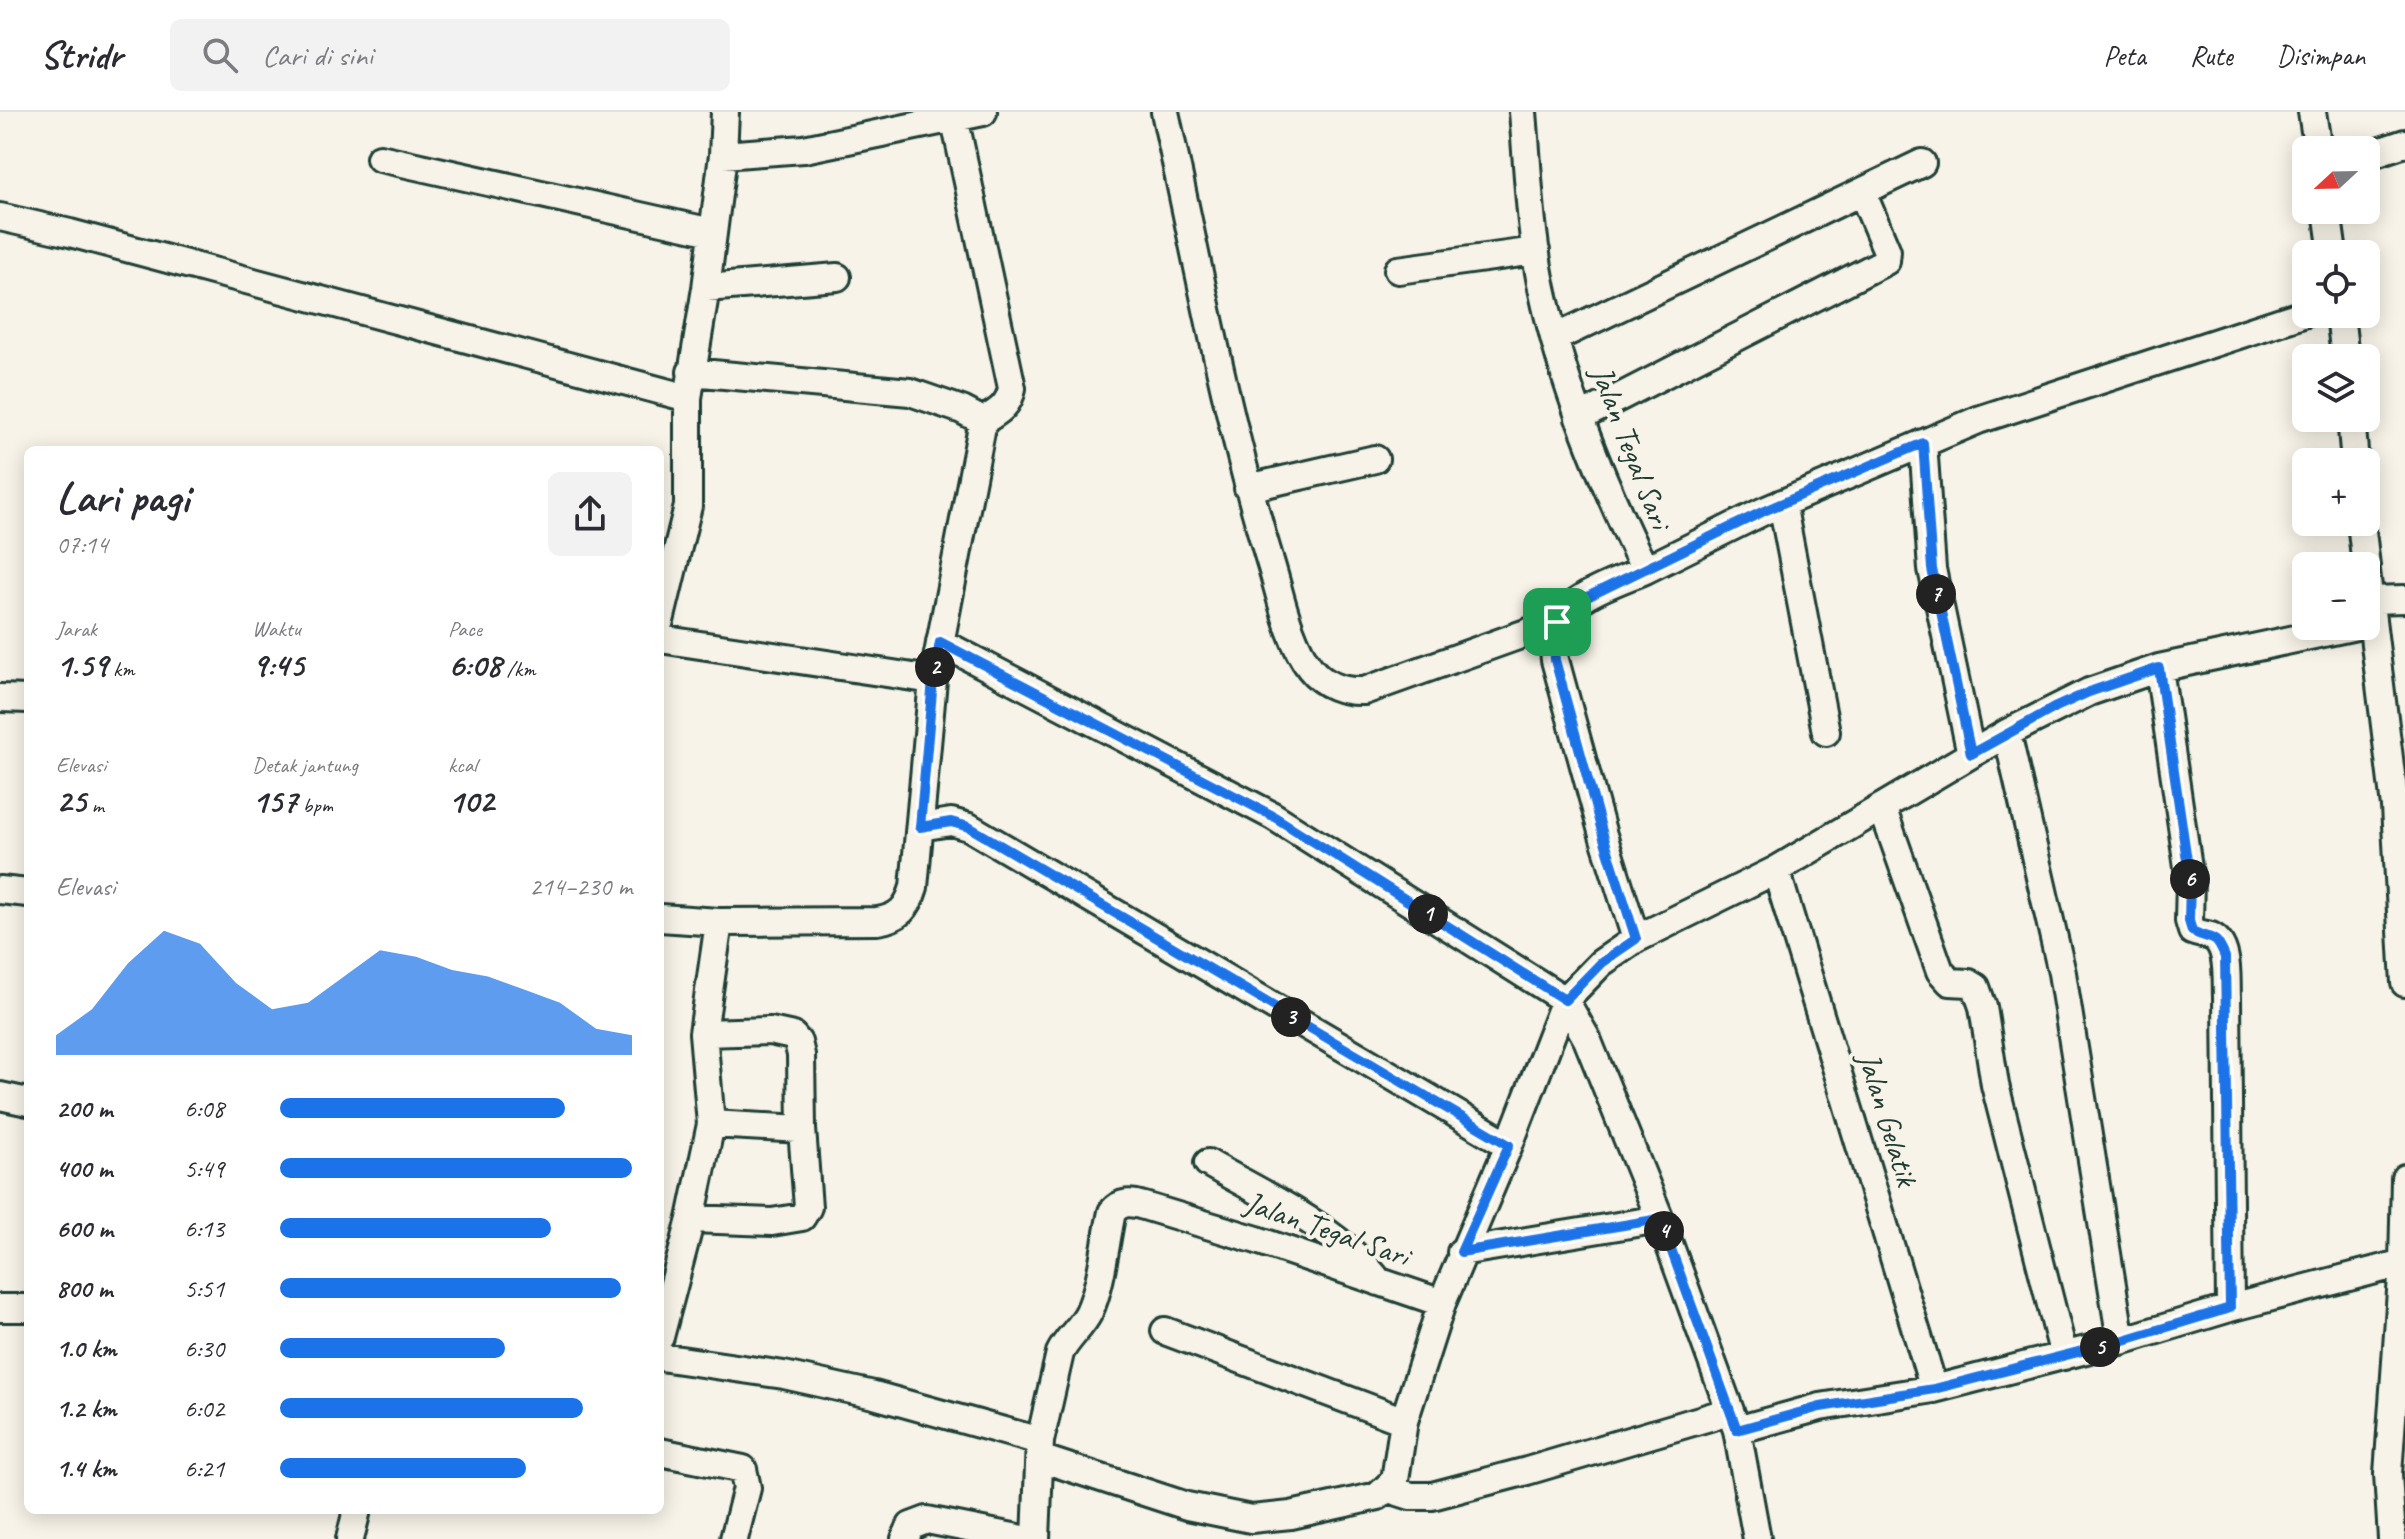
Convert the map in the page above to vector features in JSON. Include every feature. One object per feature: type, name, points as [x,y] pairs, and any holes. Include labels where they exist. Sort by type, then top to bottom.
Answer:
[{"type":"street","points":[[664,605],[688,506],[690,385],[706,288],[723,155],[725,112]]},
{"type":"street","points":[[723,155],[804,149],[983,112]]},
{"type":"street","name":"Jalan Tegal Sari","points":[[1165,112],[1248,488],[1294,639],[1312,670],[1327,683],[1353,692],[1382,686],[1557,622],[1583,599],[1645,570],[1600,473],[1579,418],[1555,338],[1536,251],[1523,112]]},
{"type":"street","points":[[2312,112],[2316,136]]},
{"type":"street","points":[[664,918],[719,922],[889,920],[899,914],[910,900],[914,887],[933,680],[983,421],[1004,407],[1010,399],[1012,388],[953,116]]},
{"type":"street","points":[[2380,151],[2405,143]]},
{"type":"street","points":[[380,158],[712,232]]},
{"type":"street","points":[[1555,338],[1922,163]]},
{"type":"street","points":[[1579,418],[1886,261],[1887,251],[1862,192]]},
{"type":"street","points":[[0,217],[690,385],[910,392],[962,410],[983,421]]},
{"type":"street","points":[[1398,270],[1536,251]]},
{"type":"street","points":[[706,288],[837,277]]},
{"type":"street","points":[[1645,570],[1782,503],[1999,413],[2292,318]]},
{"type":"street","points":[[1923,443],[1932,569],[1971,754]]},
{"type":"street","points":[[1248,488],[1375,459]]},
{"type":"street","points":[[1782,503],[1826,732]]},
{"type":"street","name":"Jalan Tegal Sari","points":[[2380,611],[2405,599]]},
{"type":"street","points":[[1557,622],[1553,632],[1555,660],[1603,835],[1636,939]]},
{"type":"street","name":"Jalan Tegal Sari","points":[[1040,1449],[1060,1353],[1089,1313],[1112,1212],[1122,1204],[1131,1202],[1215,1227],[1442,1303],[1461,1252],[1509,1145],[1565,1000],[1601,963],[1636,939],[1776,870],[2007,733],[2089,692],[2159,668],[2292,636]]},
{"type":"street","points":[[664,640],[933,680]]},
{"type":"street","points":[[2370,640],[2400,807],[2405,983]]},
{"type":"street","points":[[940,642],[1273,816],[1565,1000],[1587,1039],[1660,1219],[1733,1420],[1757,1539]]},
{"type":"street","points":[[2159,668],[2190,881],[2189,921],[2192,931],[2212,936],[2219,943],[2225,957],[2230,1308]]},
{"type":"street","points":[[0,698],[24,699]]},
{"type":"street","points":[[2007,733],[2062,973],[2121,1341]]},
{"type":"street","points":[[1882,807],[1940,971],[1950,982],[1969,983],[1977,991],[1983,1007],[1995,1085],[2064,1356]]},
{"type":"street","points":[[920,827],[951,822],[969,827],[1509,1145]]},
{"type":"street","name":"Jalan Gelatik","points":[[1776,870],[1934,1389]]},
{"type":"street","points":[[0,890],[24,893]]},
{"type":"street","points":[[664,1322],[691,1219],[711,1124],[703,1033],[719,922]]},
{"type":"street","points":[[691,1219],[772,1222],[802,1217],[808,1207],[798,1042],[793,1036],[770,1031],[703,1033]]},
{"type":"street","points":[[0,1096],[24,1101]]},
{"type":"street","points":[[711,1124],[802,1129]]},
{"type":"street","points":[[1208,1163],[1323,1230],[1361,1258],[1379,1282]]},
{"type":"street","points":[[2392,1539],[2388,1474],[2398,1419],[2405,1178]]},
{"type":"street","points":[[1461,1252],[1660,1219]]},
{"type":"street","points":[[1389,1489],[1411,1496],[1432,1496],[1733,1420],[1934,1389],[2403,1263]]},
{"type":"street","points":[[664,1358],[784,1375],[874,1395],[1040,1449],[1187,1506],[1251,1519],[1291,1515],[1378,1496],[1389,1489],[1395,1480],[1404,1421],[1442,1303]]},
{"type":"street","points":[[0,1308],[24,1308]]},
{"type":"street","points":[[1165,1331],[1404,1421]]},
{"type":"street","points":[[1036,1539],[1040,1449]]},
{"type":"street","points":[[664,1453],[743,1469],[747,1488],[734,1539]]},
{"type":"street","points":[[350,1539],[356,1514]]},
{"type":"street","points":[[905,1539],[911,1526],[927,1520],[1023,1539]]},
{"type":"route","points":[[1923,443],[1937,602],[1971,754],[2056,707],[2159,668],[2190,881],[2189,921],[2192,931],[2212,936],[2219,943],[2225,957],[2230,1308],[2121,1341],[1934,1389],[1820,1407],[1737,1430],[1660,1219],[1461,1252],[1509,1145],[969,827],[951,822],[920,827],[933,680],[940,642],[1273,816],[1565,1000],[1601,963],[1636,939],[1603,835],[1555,660],[1553,632],[1557,622],[1583,599],[1764,511],[1923,443]]}]
